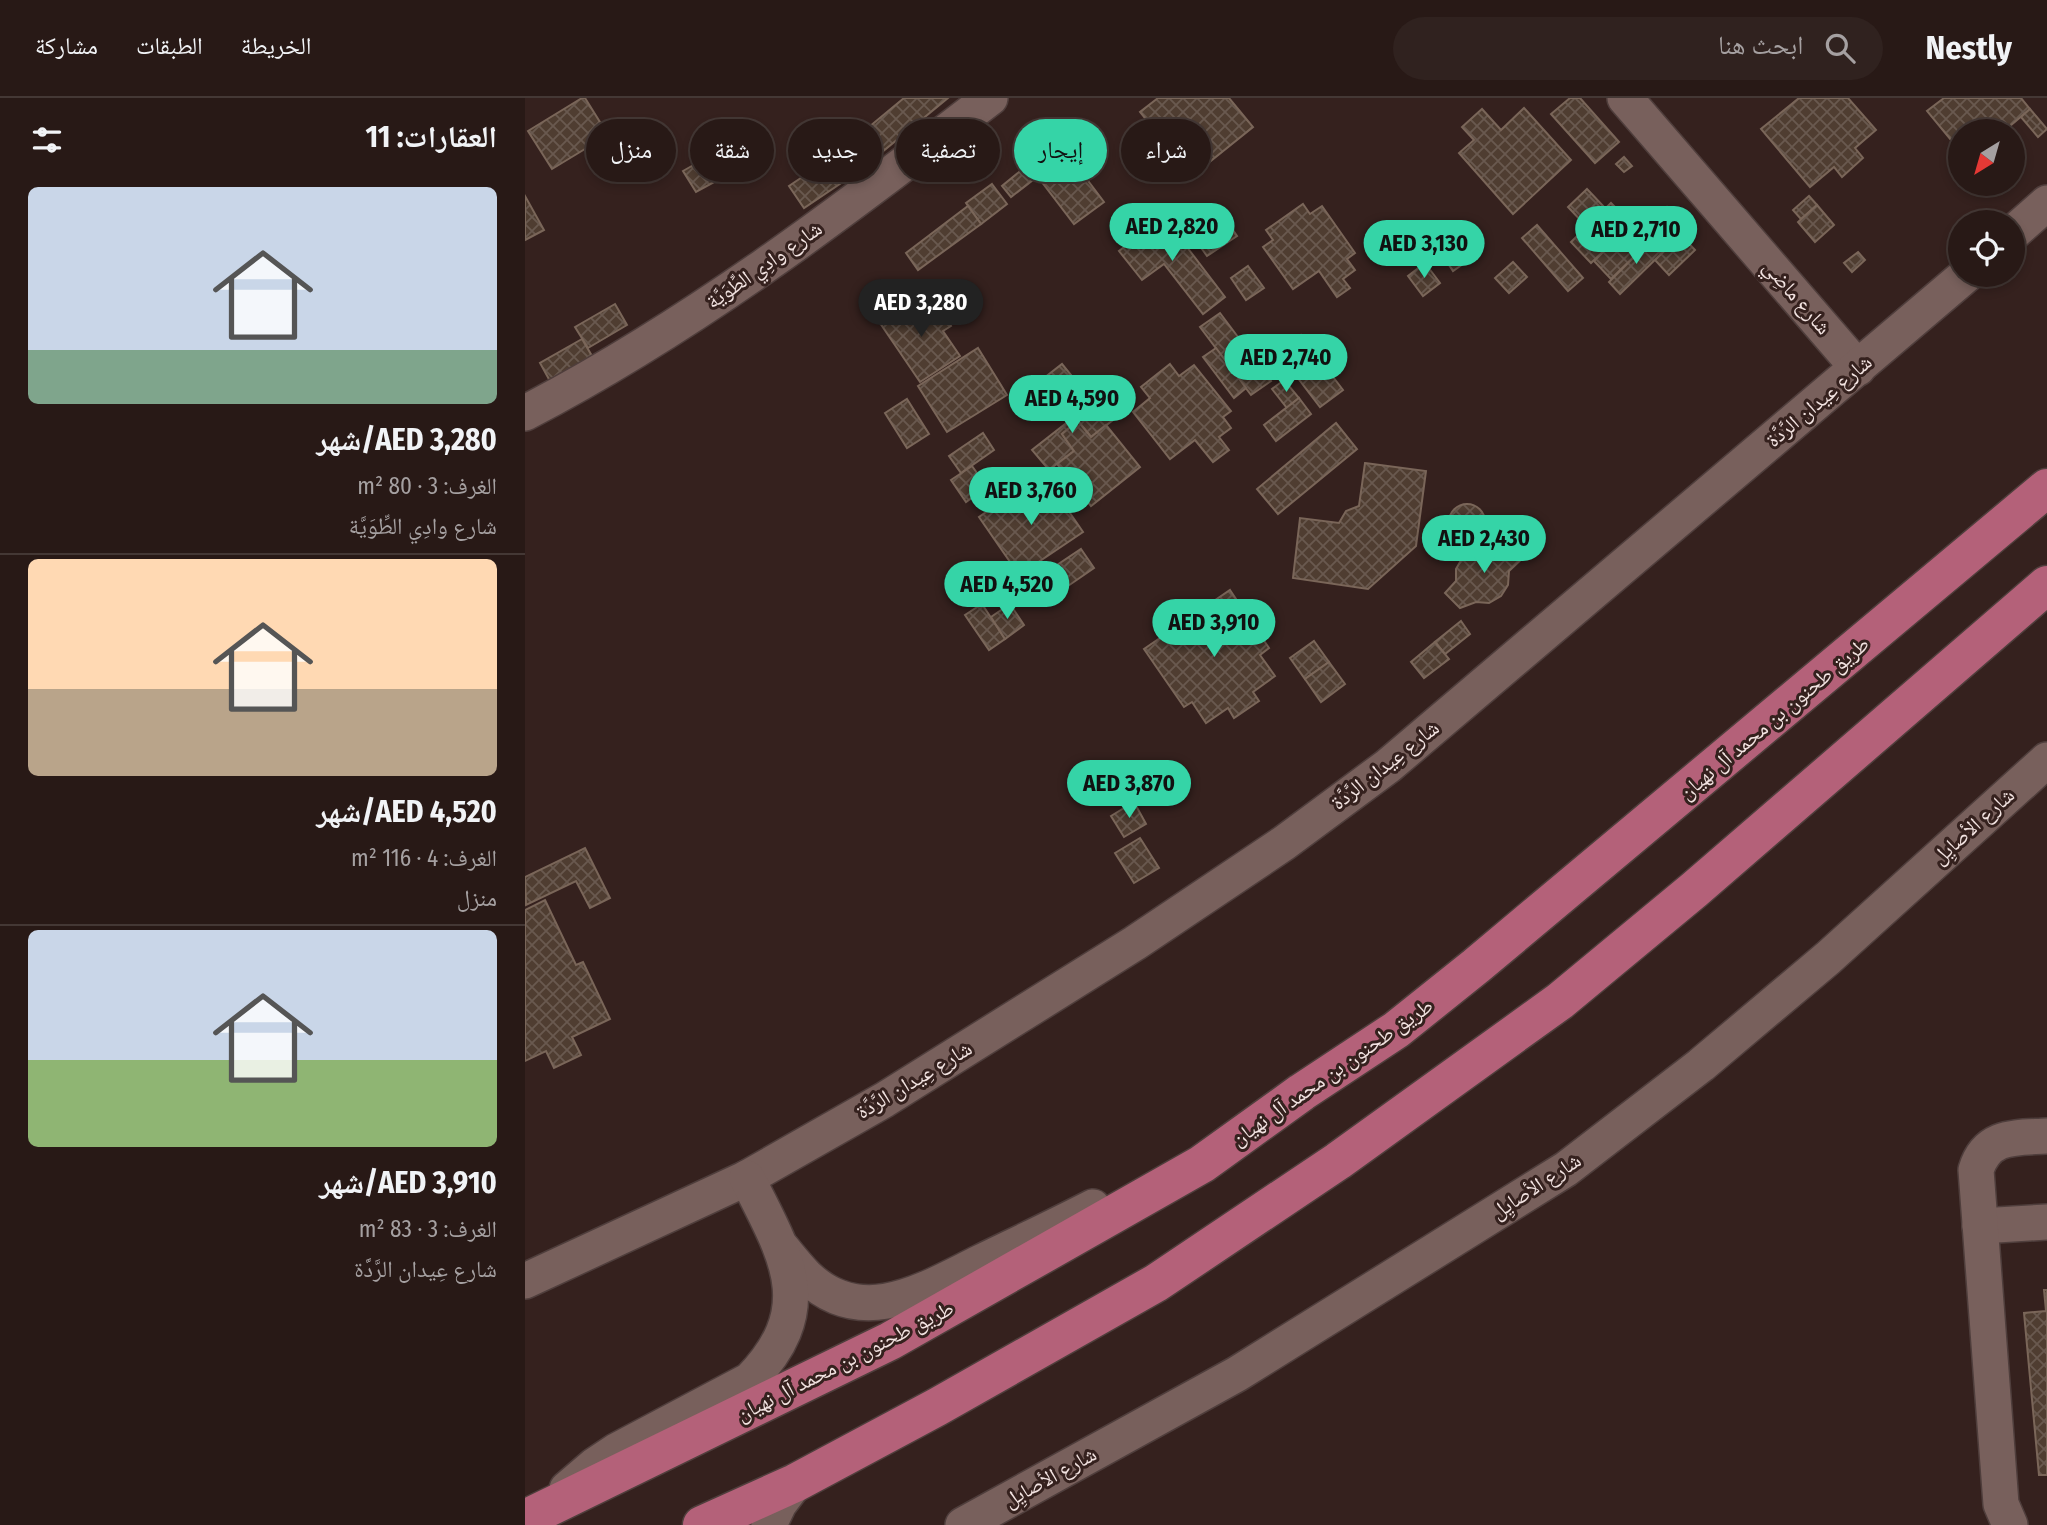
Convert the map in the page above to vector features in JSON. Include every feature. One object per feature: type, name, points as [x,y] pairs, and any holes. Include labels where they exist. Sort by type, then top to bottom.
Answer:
[{"type":"main road","name":"طريق طحنون بن محمد آل نهيان","points":[[536,1514],[890,1341],[1202,1164],[1302,1092],[1396,1030],[1466,974],[2047,488]]},
{"type":"main road","points":[[702,1525],[795,1483],[937,1407],[1156,1283],[1338,1161],[1570,992],[1694,890],[2047,585]]},
{"type":"street","name":"شارع وادِي الطِّوَيَّة","points":[[525,413],[590,379],[739,285],[872,189],[990,98]]},
{"type":"street","name":"شارع ماضِي","points":[[1625,98],[1859,368]]},
{"type":"street","points":[[2025,222],[2047,203]]},
{"type":"street","name":"شارع عِيدان الرَّدَّة","points":[[525,1281],[747,1178],[884,1100],[1135,943],[1284,843],[1388,766],[1952,287]]},
{"type":"street","name":"شارع الأصايِل","points":[[969,1524],[1237,1374],[1566,1169],[1712,1056],[1828,958],[2047,760]]},
{"type":"street","points":[[2010,1525],[2001,1504],[1976,1170],[1980,1158],[1998,1141],[2047,1136]]},
{"type":"street","points":[[782,1248],[808,1277],[822,1288],[855,1300],[890,1302],[924,1290],[1144,1179],[1173,1169],[1202,1164]]},
{"type":"street","points":[[536,1514],[595,1465],[750,1380],[767,1363],[786,1326],[790,1305],[788,1266],[782,1248],[747,1178]]},
{"type":"street","points":[[1980,1226],[2047,1222]]},
{"type":"street","points":[[769,1525],[779,1504],[795,1483]]},
{"type":"building","points":[[582,98],[585,98],[598,119],[586,119],[586,148],[552,169],[528,131]]},
{"type":"building","points":[[904,98],[948,98],[922,119],[896,119],[896,141],[882,152],[882,119],[879,119]]},
{"type":"building","points":[[1158,98],[1229,98],[1253,127],[1211,161],[1211,119],[1146,119],[1140,112]]},
{"type":"building","points":[[1570,98],[1580,98],[1619,142],[1595,163],[1551,114]]},
{"type":"building","points":[[1799,98],[1848,98],[1876,130],[1855,148],[1863,158],[1842,177],[1834,167],[1810,187],[1761,129]]},
{"type":"building","points":[[1944,98],[2021,98],[2030,109],[2018,119],[1948,119],[1948,136],[1927,111]]},
{"type":"building","points":[[1524,108],[1571,160],[1513,214],[1459,153],[1474,140],[1462,127],[1482,109],[1501,130]]},
{"type":"building","points":[[2030,109],[2047,129],[2038,137],[2021,117]]},
{"type":"building","points":[[1624,157],[1632,166],[1624,172],[1616,164]]},
{"type":"building","points":[[690,167],[690,182],[714,182],[696,192],[683,171]]},
{"type":"building","points":[[1014,176],[1014,182],[1030,182],[1011,197],[1002,186]]},
{"type":"building","points":[[795,182],[843,182],[804,208],[789,186]]},
{"type":"building","points":[[1042,182],[1089,182],[1104,202],[1074,224]]},
{"type":"building","points":[[992,184],[1007,204],[981,224],[966,203]]},
{"type":"building","points":[[1587,189],[1605,208],[1586,226],[1568,207]]},
{"type":"building","points":[[525,196],[544,230],[525,240]]},
{"type":"building","points":[[1809,196],[1817,205],[1801,219],[1793,210]]},
{"type":"building","points":[[1611,203],[1632,224],[1591,263],[1571,242]]},
{"type":"building","points":[[1303,204],[1310,214],[1322,206],[1355,253],[1347,259],[1355,270],[1343,279],[1350,288],[1337,297],[1319,271],[1293,289],[1263,247],[1273,240],[1266,230]]},
{"type":"building","points":[[1817,205],[1834,225],[1815,242],[1798,222]]},
{"type":"building","points":[[968,206],[981,224],[918,270],[906,253]]},
{"type":"building","points":[[1667,207],[1682,223],[1659,246],[1643,230]]},
{"type":"building","points":[[1218,208],[1237,236],[1207,256],[1197,242],[1207,235],[1198,222]]},
{"type":"building","points":[[1164,217],[1225,297],[1203,314],[1164,264],[1142,280],[1119,251]]},
{"type":"building","points":[[1451,224],[1473,257],[1453,271],[1431,238]]},
{"type":"building","points":[[1632,224],[1649,242],[1611,279],[1594,261]]},
{"type":"building","points":[[1537,225],[1583,278],[1568,291],[1522,238]]},
{"type":"building","points":[[1681,235],[1695,250],[1669,275],[1655,260]]},
{"type":"building","points":[[1652,239],[1664,251],[1620,294],[1609,282]]},
{"type":"building","points":[[1858,252],[1865,260],[1852,272],[1844,263]]},
{"type":"building","points":[[1513,262],[1527,277],[1509,293],[1495,278]]},
{"type":"building","points":[[1425,263],[1440,283],[1423,296],[1408,276]]},
{"type":"building","points":[[1248,266],[1264,288],[1246,300],[1231,278]]},
{"type":"building","points":[[919,297],[932,316],[942,310],[951,326],[943,331],[960,356],[920,382],[880,323]]},
{"type":"building","points":[[615,304],[627,325],[588,348],[575,327]]},
{"type":"building","points":[[1220,313],[1271,381],[1251,395],[1200,327]]},
{"type":"building","points":[[1301,335],[1343,390],[1320,407],[1278,352]]},
{"type":"building","points":[[582,339],[592,356],[550,381],[540,363]]},
{"type":"building","points":[[978,348],[1007,395],[947,432],[918,386]]},
{"type":"building","points":[[1216,348],[1246,388],[1234,398],[1203,357]]},
{"type":"building","points":[[1062,364],[1084,391],[1060,409],[1039,382]]},
{"type":"building","points":[[1170,364],[1179,376],[1194,365],[1231,411],[1223,417],[1231,428],[1219,437],[1229,450],[1213,462],[1195,440],[1170,459],[1133,412],[1150,398],[1141,387]]},
{"type":"building","points":[[1284,380],[1299,398],[1287,408],[1272,389]]},
{"type":"building","points":[[1299,398],[1311,414],[1276,441],[1264,425]]},
{"type":"building","points":[[907,399],[929,434],[907,448],[885,413]]},
{"type":"building","points":[[1097,399],[1113,420],[1091,437],[1078,421],[1062,434],[1074,451],[1049,470],[1032,450]]},
{"type":"building","points":[[1078,421],[1091,437],[1106,425],[1140,467],[1091,506],[1057,464],[1074,451],[1062,434]]},
{"type":"building","points":[[1336,423],[1357,449],[1278,514],[1257,489]]},
{"type":"building","points":[[983,433],[994,450],[961,473],[949,456]]},
{"type":"building","points":[[1365,463],[1426,471],[1416,546],[1368,589],[1293,578],[1300,518],[1339,523],[1346,511],[1359,506]]},
{"type":"building","points":[[972,466],[987,487],[966,502],[951,480]]},
{"type":"building","points":[[1050,484],[1083,532],[1019,575],[979,517],[1019,489],[1027,500]]},
{"type":"building","points":[[1467,504],[1480,509],[1485,522],[1480,535],[1467,540],[1454,535],[1449,522],[1454,509]]},
{"type":"building","points":[[1509,540],[1524,557],[1509,571],[1508,585],[1501,596],[1489,603],[1476,602],[1460,608],[1445,593],[1456,581],[1456,569],[1464,555],[1475,550],[1492,552]]},
{"type":"building","points":[[1081,549],[1094,568],[1068,586],[1054,567]]},
{"type":"building","points":[[1230,590],[1269,648],[1260,655],[1275,676],[1253,692],[1259,701],[1234,718],[1228,708],[1206,723],[1192,702],[1184,707],[1144,649]]},
{"type":"building","points":[[982,604],[1005,639],[989,650],[965,615]]},
{"type":"building","points":[[1010,604],[1024,625],[1005,639],[991,617]]},
{"type":"building","points":[[1461,621],[1470,634],[1445,654],[1435,642]]},
{"type":"building","points":[[1314,641],[1329,662],[1305,679],[1290,658]]},
{"type":"building","points":[[1435,642],[1449,659],[1424,678],[1411,662]]},
{"type":"building","points":[[1329,662],[1345,684],[1321,702],[1305,679]]},
{"type":"building","points":[[1134,802],[1146,824],[1124,837],[1111,816]]},
{"type":"building","points":[[1140,838],[1159,868],[1134,883],[1115,853]]},
{"type":"building","points":[[585,848],[610,898],[590,908],[576,881],[526,905],[525,877]]},
{"type":"building","points":[[545,900],[576,965],[583,962],[610,1019],[572,1037],[581,1055],[554,1068],[546,1051],[525,1061],[525,910]]},
{"type":"building","points":[[2044,1290],[2047,1290],[2047,1475],[2039,1475],[2024,1313],[2046,1311]]}]
